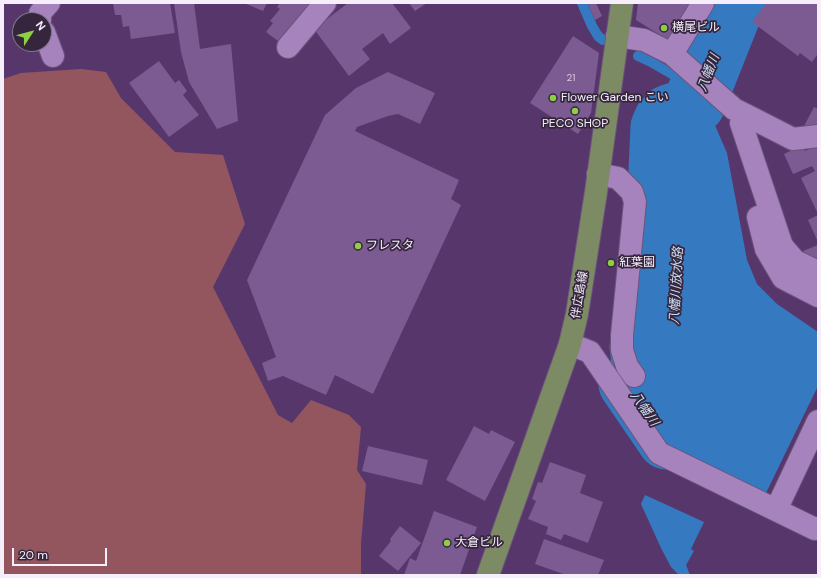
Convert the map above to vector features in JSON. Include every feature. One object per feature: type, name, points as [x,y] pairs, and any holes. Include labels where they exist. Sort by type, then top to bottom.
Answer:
[{"type":"main road","name":"伴広島線","points":[[488,575],[570,344],[581,289],[622,3]]},
{"type":"street","points":[[41,12],[49,3]]},
{"type":"street","points":[[288,47],[325,3]]},
{"type":"street","points":[[675,56],[703,3]]},
{"type":"street","points":[[617,36],[644,40],[675,56],[740,112],[793,139],[818,136]]},
{"type":"street","points":[[52,52],[53,56]]},
{"type":"street","points":[[740,112],[741,123],[782,246],[795,261],[818,272]]},
{"type":"street","points":[[598,174],[618,178],[632,192],[635,202],[622,336],[622,350],[626,366],[634,376]]},
{"type":"street","points":[[772,213],[758,217],[766,249],[783,278],[818,296]]},
{"type":"street","points":[[570,344],[590,352],[659,453],[815,529],[818,528]]},
{"type":"street","points":[[776,510],[818,421]]},
{"type":"shaded area","points":[[81,69],[106,72],[121,98],[175,152],[223,155],[245,224],[213,287],[278,415],[292,423],[311,400],[349,415],[361,427],[357,470],[366,484],[361,544],[361,575],[3,575],[3,79],[21,73]]},
{"type":"water","name":"八幡川放水路","points":[[733,3],[740,3],[733,78],[714,123],[727,153],[747,260],[757,284],[777,304],[818,332],[818,386],[766,493],[676,449],[678,444],[667,439],[665,443],[628,387],[650,371],[643,360],[641,347],[647,291],[662,292],[651,268],[659,186],[670,187],[661,171],[663,121],[660,120],[674,89],[693,56]]},
{"type":"water","points":[[645,495],[704,522],[691,549],[694,551],[686,565],[690,575],[679,575],[671,567],[641,504]]},
{"type":"building","points":[[113,3],[170,3],[175,33],[131,39],[129,26],[123,27],[121,15],[115,15]]},
{"type":"building","points":[[174,3],[194,3],[200,49],[231,44],[238,121],[217,129],[189,82],[181,52]]},
{"type":"building","points":[[244,3],[267,3],[263,11]]},
{"type":"building","points":[[280,3],[313,3],[282,44],[266,32],[273,23],[270,21],[280,9],[277,7]]},
{"type":"building","points":[[348,3],[392,3],[411,28],[390,44],[383,33],[362,49],[370,59],[349,76],[314,29]]},
{"type":"building","points":[[409,3],[427,3],[415,11]]},
{"type":"building","points":[[596,3],[602,16],[595,20],[588,4]]},
{"type":"building","name":"横尾ビル","points":[[638,3],[694,3],[673,38],[669,36],[668,40],[636,20]]},
{"type":"building","points":[[766,3],[818,3],[818,55],[812,62],[800,53],[798,56],[752,22]]},
{"type":"building","points":[[573,36],[599,53],[591,113],[578,134],[530,103]]},
{"type":"building","points":[[159,61],[175,83],[179,80],[187,91],[183,95],[199,115],[169,137],[129,83]]},
{"type":"building","points":[[388,72],[435,93],[420,124],[398,114],[357,127],[355,131],[459,180],[451,199],[461,205],[373,394],[335,375],[326,395],[283,376],[268,381],[262,363],[276,357],[247,280],[325,115],[356,88]]},
{"type":"building","points":[[814,107],[818,109],[818,130],[801,132]]},
{"type":"building","points":[[803,145],[805,151],[818,145],[818,214],[801,178],[815,171],[812,166],[793,174],[784,154]]},
{"type":"building","points":[[818,215],[818,242],[808,220]]},
{"type":"building","points":[[818,245],[818,262],[805,255],[803,251]]},
{"type":"building","points":[[474,426],[489,434],[491,430],[515,442],[485,501],[446,480]]},
{"type":"building","points":[[368,446],[428,460],[422,485],[362,471]]},
{"type":"building","points":[[550,462],[586,475],[580,493],[603,502],[588,543],[564,534],[561,540],[546,534],[548,527],[528,519],[536,501],[532,499],[538,482],[542,483]]},
{"type":"building","name":"大倉ビル","points":[[434,511],[477,527],[460,575],[404,575],[410,558],[416,561]]},
{"type":"building","points":[[400,526],[421,543],[398,571],[379,556],[391,541],[390,539]]},
{"type":"building","points":[[544,539],[604,560],[598,575],[566,575],[535,564]]},
{"type":"waterway","points":[[582,3],[592,26],[598,36],[603,40]]},
{"type":"waterway","name":"八幡川","points":[[657,170],[659,127],[662,120],[669,113],[697,104],[737,3]]},
{"type":"waterway","points":[[638,56],[677,77],[656,120],[653,170]]},
{"type":"waterway","name":"八幡川","points":[[645,266],[653,185]]},
{"type":"waterway","name":"八幡川","points":[[648,267],[656,186]]},
{"type":"waterway","name":"八幡川","points":[[642,290],[641,303],[643,308]]},
{"type":"waterway","name":"八幡川","points":[[645,291],[638,347],[640,361],[645,371],[627,384],[666,441]]},
{"type":"place","name":"横尾ビル","points":[[664,28]]},
{"type":"place","name":"Flower Garden こい","points":[[553,98]]},
{"type":"place","name":"PECO SHOP","points":[[575,111]]},
{"type":"place","name":"フレスタ","points":[[358,246]]},
{"type":"place","name":"紅葉園","points":[[611,263]]},
{"type":"place","name":"大倉ビル","points":[[447,543]]}]
